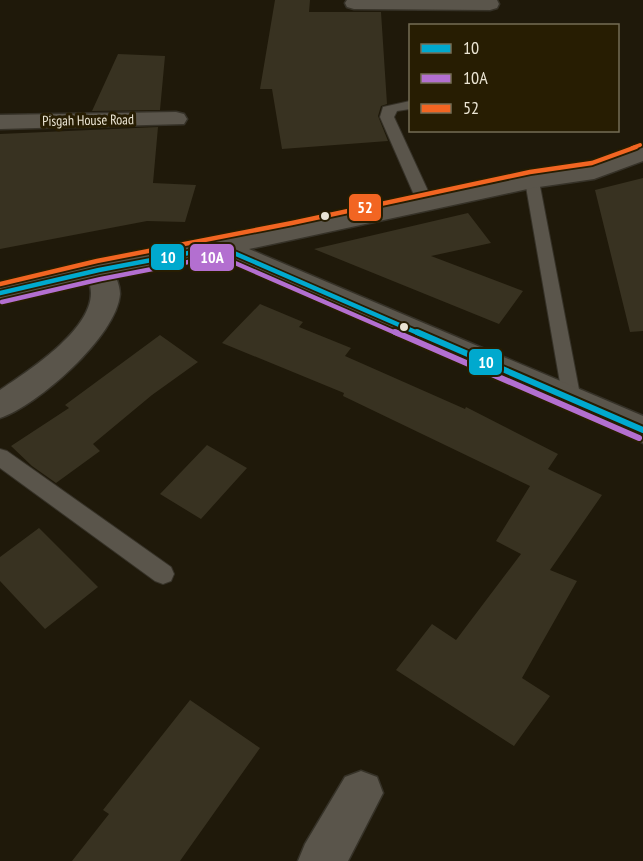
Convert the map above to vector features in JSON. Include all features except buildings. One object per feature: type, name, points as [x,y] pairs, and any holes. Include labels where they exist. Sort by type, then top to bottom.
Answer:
[{"type":"street","points":[[354,3],[490,4]]},
{"type":"street","name":"Pisgah House Road","points":[[0,122],[176,119]]},
{"type":"street","points":[[0,293],[99,270],[220,247],[532,181],[594,172],[643,153]]},
{"type":"street","points":[[220,247],[643,430]]},
{"type":"street","points":[[0,406],[53,369],[77,345],[94,322],[106,296],[99,270]]},
{"type":"street","points":[[322,861],[361,793]]},
{"type":"lane","points":[[409,105],[388,110],[387,117],[426,204]]},
{"type":"lane","points":[[532,181],[572,400]]},
{"type":"lane","points":[[0,457],[163,574]]},
{"type":"transit line","name":"52","points":[[0,284],[97,261],[292,223],[530,172],[592,163],[640,145]]},
{"type":"transit line","name":"10","points":[[0,293],[99,270],[220,247],[643,430]]},
{"type":"transit line","name":"10A","points":[[2,302],[101,279],[219,256],[639,438]]}]
